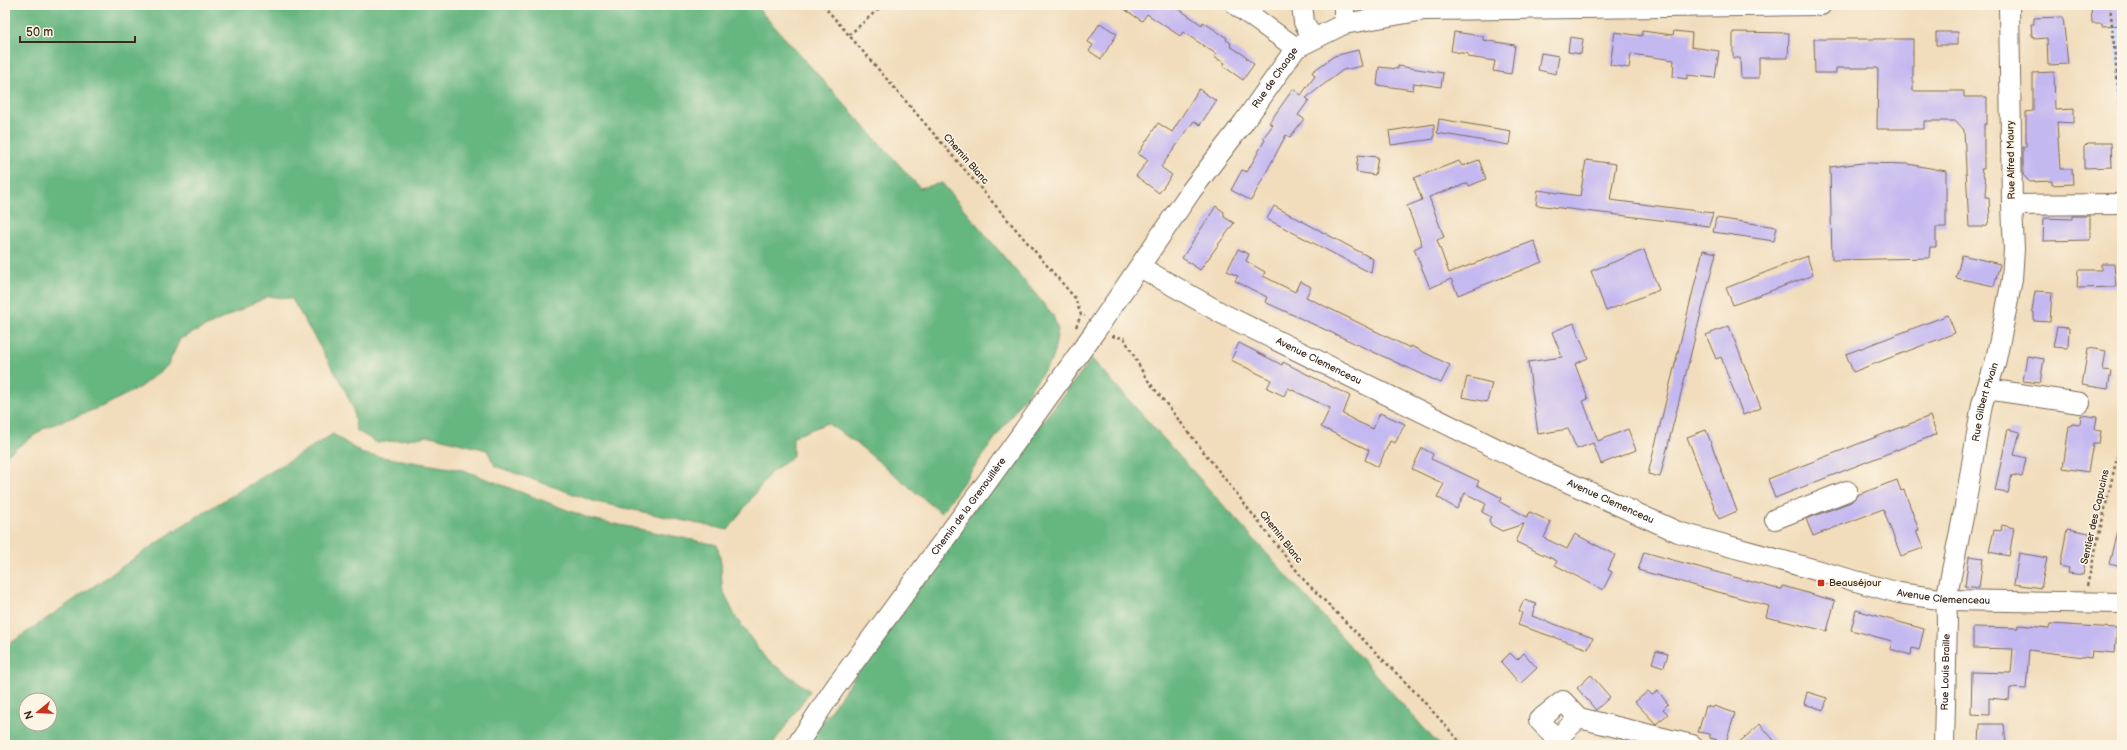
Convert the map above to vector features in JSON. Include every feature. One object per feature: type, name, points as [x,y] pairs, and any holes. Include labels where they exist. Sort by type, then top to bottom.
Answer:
[{"type":"street","points":[[1236,5],[1304,43]]},
{"type":"street","points":[[1302,5],[1304,43]]},
{"type":"street","points":[[1304,43],[1344,14],[1408,9],[1601,9],[1669,6],[1821,5]]},
{"type":"street","name":"Rue Alfred Maury","points":[[2009,5],[2012,205],[2122,204]]},
{"type":"street","name":"Rue de Chaage","points":[[1140,267],[1192,191],[1304,43]]},
{"type":"street","name":"Rue Gilbert Pivain","points":[[1946,600],[1964,512],[1982,404],[1995,364],[2012,279],[2014,249],[2012,205]]},
{"type":"street","name":"Avenue Clemenceau","points":[[1140,267],[1223,314],[1506,453],[1678,532],[1878,589],[1946,600],[2122,603]]},
{"type":"street","name":"Chemin de la Grenouillère","points":[[797,745],[834,689],[987,482],[1140,267]]},
{"type":"street","points":[[1987,389],[2080,403]]},
{"type":"street","points":[[1775,519],[1847,491]]},
{"type":"street","name":"Rue Louis Braille","points":[[1944,745],[1947,620],[1946,600]]},
{"type":"street","points":[[1579,718],[1692,745]]},
{"type":"path","name":"Chemin Blanc","points":[[823,5],[1075,298],[1080,315],[1088,316]]},
{"type":"path","points":[[849,35],[883,5]]},
{"type":"path","points":[[2110,5],[2122,126]]},
{"type":"path","name":"Chemin Blanc","points":[[1107,332],[1115,337],[1124,338],[1146,378],[1304,580],[1416,693],[1463,745]]},
{"type":"path","name":"Sentier des Capucins","points":[[2083,602],[2122,436]]},
{"type":"shaded area","points":[[2111,5],[2122,5],[2122,113]]},
{"type":"green space","points":[[5,5],[755,5],[920,188],[942,183],[1053,315],[1058,330],[1053,358],[941,513],[855,442],[827,423],[793,437],[793,457],[771,472],[728,530],[596,502],[495,466],[487,450],[430,436],[377,443],[356,430],[353,408],[344,388],[292,299],[269,296],[180,339],[168,365],[140,387],[104,406],[46,427],[5,456]]},
{"type":"green space","points":[[1092,359],[1439,745],[806,745],[988,490]]},
{"type":"green space","points":[[333,434],[363,454],[463,470],[591,519],[717,545],[721,563],[722,588],[736,618],[766,659],[810,691],[772,745],[5,745],[5,647],[180,527]]},
{"type":"building","points":[[1118,5],[1173,5],[1202,25],[1203,22],[1227,38],[1226,40],[1231,43],[1230,46],[1247,57],[1246,58],[1254,64],[1243,80],[1223,66],[1225,63],[1214,57],[1216,54],[1183,32],[1180,36],[1147,14],[1142,21]]},
{"type":"building","points":[[2091,5],[2122,5],[2122,25],[2102,26],[2102,23],[2092,23]]},
{"type":"building","points":[[2063,17],[2068,64],[2048,65],[2047,38],[2035,39],[2035,37],[2032,36],[2031,24],[2034,24],[2034,18]]},
{"type":"building","points":[[1100,23],[1117,34],[1101,59],[1089,51],[1093,45],[1088,42]]},
{"type":"building","points":[[1642,31],[1673,35],[1674,31],[1692,33],[1691,47],[1719,51],[1715,78],[1687,75],[1687,79],[1673,77],[1674,60],[1631,54],[1629,68],[1610,65],[1615,32],[1642,36]]},
{"type":"building","points":[[1454,32],[1483,36],[1483,40],[1515,45],[1511,74],[1493,71],[1495,61],[1468,57],[1468,54],[1451,51]]},
{"type":"building","points":[[1733,32],[1789,33],[1788,58],[1759,58],[1759,78],[1741,78],[1740,58],[1733,58]]},
{"type":"building","points":[[1936,32],[1958,32],[1958,45],[1936,45]]},
{"type":"building","points":[[1570,37],[1583,39],[1581,54],[1568,52]]},
{"type":"building","points":[[1814,39],[1913,39],[1913,91],[1964,91],[1964,97],[1987,97],[1987,124],[1984,124],[1984,169],[1981,169],[1986,183],[1985,197],[1989,197],[1990,218],[1987,225],[1982,227],[1969,227],[1964,130],[1956,121],[1924,121],[1924,129],[1877,129],[1878,68],[1836,68],[1836,73],[1815,73]]},
{"type":"building","points":[[1358,50],[1362,66],[1343,70],[1306,98],[1309,100],[1298,115],[1304,119],[1290,137],[1286,135],[1252,199],[1250,200],[1231,190],[1242,170],[1247,172],[1265,140],[1263,138],[1273,125],[1269,123],[1293,89],[1301,95],[1315,76],[1312,72],[1334,56]]},
{"type":"building","points":[[1541,53],[1559,56],[1556,74],[1538,70]]},
{"type":"building","points":[[1398,66],[1443,73],[1441,87],[1414,83],[1413,90],[1377,85],[1379,67],[1398,69]]},
{"type":"building","points":[[2054,72],[2055,110],[2074,109],[2074,123],[2057,122],[2060,169],[2072,169],[2073,184],[2052,185],[2052,181],[2030,182],[2023,175],[2023,147],[2026,147],[2026,112],[2033,111],[2033,73]]},
{"type":"building","points":[[1199,89],[1216,101],[1200,125],[1194,121],[1161,167],[1172,175],[1159,193],[1136,176],[1148,160],[1138,154],[1158,123],[1172,132]]},
{"type":"building","points":[[1439,119],[1511,131],[1509,145],[1437,133]]},
{"type":"building","points":[[1434,124],[1434,139],[1391,145],[1389,131]]},
{"type":"building","points":[[2088,143],[2111,143],[2112,167],[2084,168],[2084,147]]},
{"type":"building","points":[[1358,155],[1378,157],[1375,175],[1356,172]]},
{"type":"building","points":[[1479,160],[1486,179],[1469,186],[1468,183],[1429,197],[1444,237],[1437,240],[1449,273],[1534,241],[1542,262],[1458,295],[1451,279],[1430,288],[1414,249],[1422,245],[1407,206],[1422,200],[1414,178],[1459,161],[1462,166]]},
{"type":"building","points":[[1586,160],[1616,164],[1610,200],[1713,213],[1709,226],[1536,205],[1538,190],[1580,196]]},
{"type":"building","points":[[1863,163],[1908,164],[1946,171],[1946,227],[1936,227],[1936,247],[1930,247],[1929,258],[1832,260],[1830,167]]},
{"type":"building","points":[[1216,206],[1224,212],[1224,217],[1234,223],[1200,270],[1182,258]]},
{"type":"building","points":[[1274,206],[1373,259],[1371,273],[1267,219]]},
{"type":"building","points":[[2072,216],[2090,216],[2090,240],[2043,241],[2044,218],[2072,219]]},
{"type":"building","points":[[1716,218],[1777,227],[1774,241],[1713,232]]},
{"type":"building","points":[[1238,249],[1249,254],[1246,261],[1265,272],[1263,276],[1295,292],[1300,281],[1311,287],[1306,297],[1410,348],[1411,346],[1450,365],[1441,383],[1265,302],[1267,297],[1235,281],[1238,276],[1227,271]]},
{"type":"building","points":[[1644,250],[1659,290],[1606,311],[1591,271]]},
{"type":"building","points":[[1703,250],[1716,253],[1660,477],[1648,474]]},
{"type":"building","points":[[1962,255],[2000,264],[1994,286],[1956,278]]},
{"type":"building","points":[[1807,256],[1813,275],[1733,305],[1726,288]]},
{"type":"building","points":[[2101,264],[2114,264],[2116,287],[2077,288],[2078,270],[2101,270]]},
{"type":"building","points":[[2035,291],[2052,292],[2050,322],[2034,321],[2034,312],[2032,311]]},
{"type":"building","points":[[1948,315],[1955,333],[1853,372],[1846,354]]},
{"type":"building","points":[[1574,323],[1588,358],[1575,364],[1588,399],[1583,401],[1598,441],[1628,429],[1636,450],[1601,464],[1593,443],[1577,449],[1568,429],[1538,434],[1528,362],[1562,357],[1552,332]]},
{"type":"building","points":[[1729,326],[1761,408],[1743,415],[1721,357],[1716,359],[1706,335]]},
{"type":"building","points":[[2057,327],[2069,328],[2068,348],[2053,347]]},
{"type":"building","points":[[1239,343],[1282,365],[1283,362],[1350,396],[1343,414],[1358,422],[1373,429],[1380,413],[1405,424],[1395,443],[1390,441],[1378,467],[1365,460],[1369,450],[1321,427],[1330,408],[1288,388],[1284,396],[1267,388],[1271,380],[1231,360]]},
{"type":"building","points":[[2088,348],[2106,351],[2103,370],[2111,371],[2108,389],[2082,385]]},
{"type":"building","points":[[2027,356],[2044,359],[2040,383],[2023,381]]},
{"type":"building","points":[[1467,377],[1492,383],[1487,402],[1462,397]]},
{"type":"building","points":[[2081,415],[2097,417],[2095,430],[2101,431],[2099,443],[2093,443],[2088,472],[2063,468],[2069,426],[2071,426],[2072,423],[2080,424]]},
{"type":"building","points":[[1930,416],[1937,434],[1775,498],[1768,479]]},
{"type":"building","points":[[2008,429],[2020,432],[2014,455],[2026,458],[2022,477],[2012,475],[2008,493],[1995,491]]},
{"type":"building","points":[[1706,430],[1737,511],[1719,519],[1687,437]]},
{"type":"building","points":[[1422,448],[1433,454],[1431,459],[1479,481],[1477,485],[1502,498],[1500,502],[1527,517],[1530,512],[1551,522],[1544,538],[1567,549],[1575,534],[1615,555],[1608,570],[1612,572],[1603,590],[1555,565],[1557,561],[1516,542],[1524,524],[1502,531],[1491,525],[1489,520],[1491,517],[1482,512],[1486,504],[1465,493],[1457,509],[1437,497],[1444,484],[1412,469]]},
{"type":"building","points":[[1897,480],[1901,491],[1904,490],[1919,530],[1916,531],[1923,548],[1901,556],[1883,509],[1813,536],[1806,519],[1851,502],[1857,495]]},
{"type":"building","points":[[2002,525],[2014,528],[2009,556],[1989,552],[1994,530],[2001,531]]},
{"type":"building","points":[[2067,529],[2090,533],[2083,575],[2068,573],[2069,568],[2060,566]]},
{"type":"building","points":[[2117,531],[2122,531],[2122,567],[2109,564]]},
{"type":"building","points":[[1644,552],[1774,588],[1782,589],[1783,586],[1835,601],[1827,631],[1766,617],[1769,606],[1638,570]]},
{"type":"building","points":[[2019,553],[2047,558],[2041,588],[2014,584]]},
{"type":"building","points":[[1969,556],[1983,558],[1979,588],[1965,586]]},
{"type":"building","points":[[1524,600],[1536,604],[1532,616],[1593,638],[1588,649],[1518,625],[1522,613],[1519,611]]},
{"type":"building","points":[[1856,610],[1924,629],[1919,650],[1912,648],[1911,655],[1890,649],[1892,641],[1851,630]]},
{"type":"building","points":[[2050,624],[2117,628],[2115,653],[2092,651],[2091,658],[2029,650],[2026,689],[2010,688],[2009,700],[1989,698],[1989,715],[1971,714],[1972,672],[2011,673],[2013,649],[1973,648],[1973,627],[2018,628],[2018,625],[2049,628]]},
{"type":"building","points":[[1656,651],[1668,654],[1664,667],[1652,663]]},
{"type":"building","points":[[1510,653],[1517,660],[1524,653],[1537,668],[1520,684],[1501,662]]},
{"type":"building","points":[[1591,675],[1610,697],[1596,710],[1577,688]]},
{"type":"building","points":[[1648,691],[1652,695],[1658,691],[1668,704],[1663,709],[1668,714],[1656,724],[1635,702]]},
{"type":"building","points":[[1807,692],[1827,698],[1824,710],[1804,704]]},
{"type":"building","points":[[1706,706],[1713,708],[1714,706],[1735,713],[1726,742],[1710,738],[1710,734],[1698,732]]},
{"type":"building","points":[[1760,724],[1778,745],[1736,745]]},
{"type":"building","points":[[1980,724],[2004,724],[2006,745],[1979,745]]},
{"type":"place","name":"Beauséjour","points":[[1821,583]]}]
